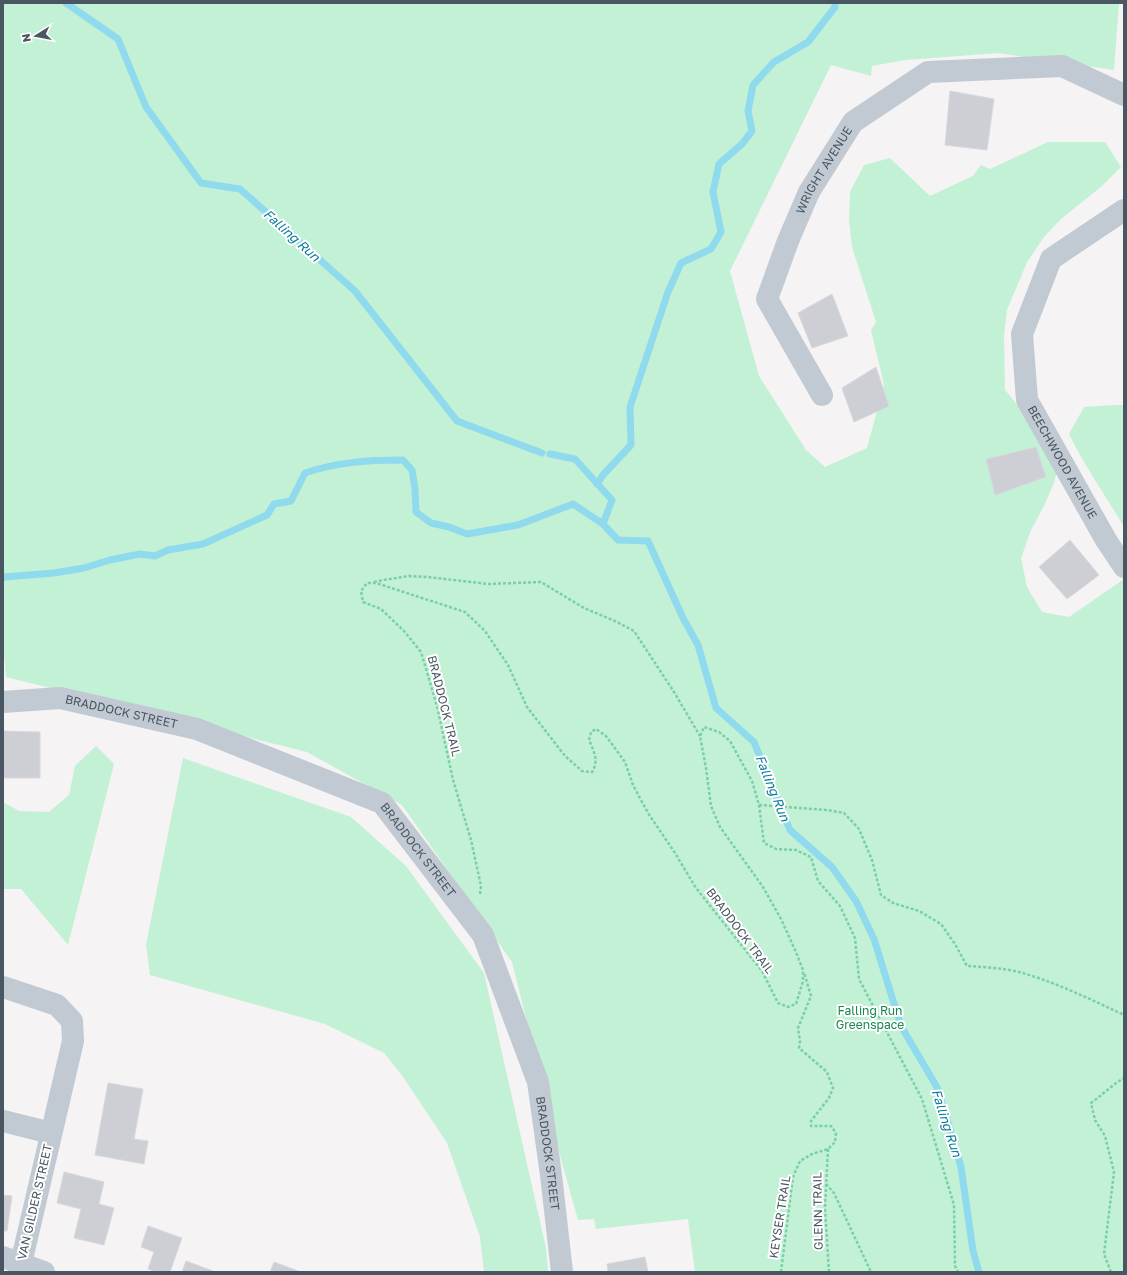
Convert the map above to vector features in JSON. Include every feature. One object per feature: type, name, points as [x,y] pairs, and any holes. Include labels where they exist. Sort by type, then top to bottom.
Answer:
[{"type":"street","name":"WRIGHT AVENUE","points":[[822,395],[767,300],[788,241],[809,192],[853,122],[928,72],[1062,66],[1124,95]]},
{"type":"street","name":"BEECHWOOD AVENUE","points":[[1124,210],[1051,260],[1022,334],[1027,400],[1106,540],[1124,567]]},
{"type":"street","name":"BRADDOCK STREET","points":[[3,702],[60,698],[197,729],[382,803],[483,935],[538,1082],[551,1175],[562,1272]]},
{"type":"street","name":"VAN GILDER STREET","points":[[3,987],[57,1005],[72,1021],[73,1041],[52,1133],[14,1264]]},
{"type":"street","points":[[3,1120],[52,1133]]},
{"type":"street","points":[[14,1264],[44,1272]]},
{"type":"path","name":"BRADDOCK TRAIL","points":[[372,583],[465,612],[485,630],[508,665],[527,707],[565,756],[582,771],[592,772],[596,763],[595,752],[589,740],[591,732],[596,729],[606,736],[625,762],[633,785],[648,813],[696,888],[762,971],[778,1003],[788,1007],[796,1004],[803,981],[803,970],[782,920],[762,887],[720,827],[711,806],[700,736],[674,692],[634,632],[615,621],[584,608],[541,582],[488,584],[409,576],[367,583],[361,591],[363,602],[381,609],[404,631],[421,652],[437,706],[453,780],[471,840],[481,886],[478,928]]},
{"type":"path","points":[[700,736],[704,727],[719,732],[730,741],[752,781],[764,843],[776,849],[796,850],[811,857],[818,881],[840,906],[855,938],[859,979],[922,1099],[954,1206],[955,1266],[958,1272]]},
{"type":"path","points":[[758,806],[827,810],[844,813],[859,829],[872,860],[881,895],[893,903],[919,911],[942,924],[967,966],[989,967],[1019,972],[1069,990],[1124,1015]]},
{"type":"path","points":[[803,970],[811,996],[798,1028],[800,1041],[798,1048],[827,1072],[833,1088],[829,1098],[811,1122],[811,1126],[831,1126],[836,1133],[835,1142],[828,1149]]},
{"type":"path","points":[[1111,1272],[1104,1254],[1114,1172],[1105,1136],[1095,1120],[1091,1103],[1124,1078]]},
{"type":"path","name":"GLENN TRAIL","points":[[828,1149],[825,1208],[829,1272]]},
{"type":"path","name":"KEYSER TRAIL","points":[[780,1272],[793,1177],[800,1161],[812,1154],[828,1149]]},
{"type":"path","points":[[826,1183],[834,1193],[871,1272]]},
{"type":"green space","name":"Falling Run Greenspace","points":[[3,3],[1119,3],[1114,70],[998,53],[905,60],[872,66],[871,76],[831,65],[730,271],[759,376],[806,450],[825,467],[867,448],[884,385],[871,330],[876,322],[852,247],[849,220],[850,192],[864,165],[890,158],[930,196],[973,176],[981,165],[990,169],[1048,142],[1105,142],[1121,167],[1102,186],[1061,219],[1044,237],[1027,262],[1007,310],[1004,336],[1005,390],[1060,457],[1054,483],[1031,530],[1021,558],[1027,587],[1042,612],[1069,617],[1124,579],[1124,1272],[695,1272],[688,1219],[596,1229],[594,1219],[578,1220],[562,1163],[512,962],[402,805],[307,752],[6,677],[3,643]]},
{"type":"green space","points":[[1124,405],[1124,527],[1069,434],[1084,407]]},
{"type":"green space","points":[[96,746],[114,764],[68,945],[21,889],[3,889],[3,802],[19,811],[49,812],[69,795],[75,766]]},
{"type":"green space","points":[[183,758],[351,817],[406,866],[484,973],[546,1248],[548,1272],[484,1272],[480,1237],[447,1143],[401,1074],[384,1053],[325,1024],[150,975],[146,945]]},
{"type":"building","points":[[950,91],[994,99],[987,150],[945,145]]},
{"type":"building","points":[[832,294],[848,336],[812,348],[798,313]]},
{"type":"building","points":[[876,367],[889,406],[854,422],[842,388]]},
{"type":"building","points":[[1036,447],[1046,477],[995,495],[986,459]]},
{"type":"building","points":[[1070,540],[1099,575],[1067,599],[1039,567]]},
{"type":"building","points":[[3,731],[40,732],[40,778],[3,778]]},
{"type":"building","points":[[108,1083],[143,1089],[134,1139],[148,1141],[144,1164],[95,1155]]},
{"type":"building","points":[[64,1172],[104,1182],[99,1204],[114,1208],[104,1245],[74,1238],[81,1209],[57,1203]]},
{"type":"building","points":[[3,1195],[12,1196],[7,1231],[3,1231]]},
{"type":"building","points":[[148,1226],[182,1238],[170,1272],[156,1272],[148,1269],[154,1252],[141,1247]]},
{"type":"building","points":[[645,1257],[648,1272],[608,1272],[607,1264]]},
{"type":"building","points":[[186,1261],[213,1271],[213,1272],[182,1272]]},
{"type":"building","points":[[274,1262],[301,1272],[270,1272]]},
{"type":"waterway","name":"Falling Run","points":[[66,3],[118,39],[146,107],[201,183],[240,189],[355,291],[457,421],[542,453]]},
{"type":"waterway","points":[[597,484],[603,475],[631,445],[630,407],[668,292],[681,263],[711,249],[721,232],[713,192],[719,164],[742,144],[752,131],[748,111],[753,85],[774,62],[808,42],[835,7],[835,3]]},
{"type":"waterway","name":"Falling Run","points":[[550,454],[575,459],[612,500],[603,524],[618,540],[648,541],[683,618],[698,645],[716,708],[754,742],[790,830],[832,867],[856,901],[874,939],[901,1026],[938,1089],[961,1167],[973,1251],[979,1272]]},
{"type":"waterway","points":[[3,578],[54,573],[84,568],[110,560],[140,554],[155,556],[168,550],[203,544],[267,515],[274,504],[291,501],[305,473],[329,466],[365,461],[403,460],[412,470],[416,512],[431,523],[449,527],[467,534],[518,525],[573,504],[603,524]]}]
